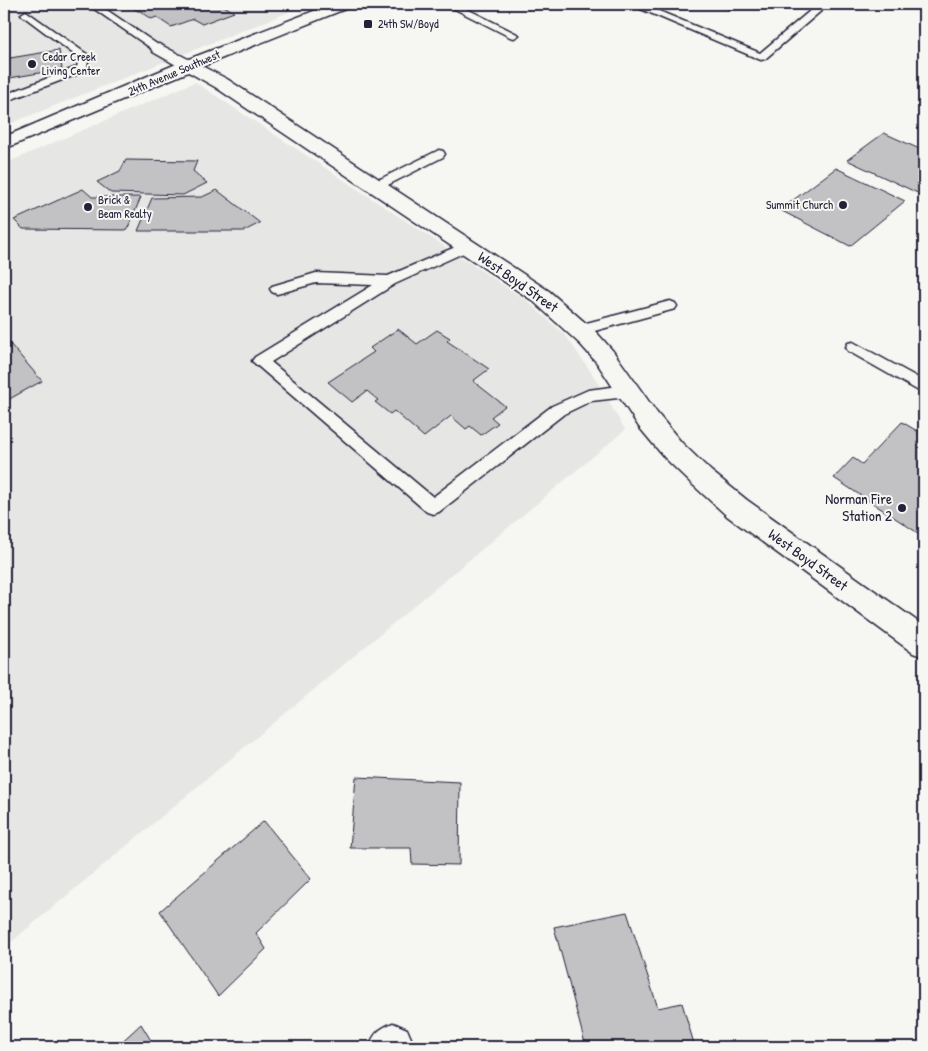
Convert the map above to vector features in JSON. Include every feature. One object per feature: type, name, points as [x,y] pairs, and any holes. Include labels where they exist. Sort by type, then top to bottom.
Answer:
[{"type":"street","name":"24th Avenue Southwest","points":[[4,144],[187,66],[345,4]]},
{"type":"street","name":"West Boyd Street","points":[[159,49],[221,83],[542,296],[580,330],[605,357],[648,420],[673,450],[737,508],[924,643]]},
{"type":"lane","points":[[92,4],[159,49]]},
{"type":"lane","points":[[450,4],[514,35]]},
{"type":"lane","points":[[634,4],[761,56],[824,4]]},
{"type":"lane","points":[[4,99],[82,69],[84,57],[26,14]]},
{"type":"lane","points":[[376,186],[439,154]]},
{"type":"lane","points":[[467,246],[390,281],[260,361],[433,507],[558,410],[588,396],[627,391]]},
{"type":"lane","points":[[277,289],[316,278],[390,281]]},
{"type":"lane","points":[[580,330],[670,306]]},
{"type":"lane","points":[[853,347],[924,388]]},
{"type":"shaded area","points":[[4,4],[309,4],[4,126]]},
{"type":"shaded area","points":[[195,82],[526,300],[566,336],[595,378],[625,430],[4,948],[4,164]]},
{"type":"building","points":[[221,4],[234,12],[202,24],[193,19],[171,27],[156,17],[152,19],[128,5]]},
{"type":"building","points":[[716,4],[741,4],[730,10]]},
{"type":"building","name":"Cedar Creek Living Center","points":[[59,50],[62,69],[4,79],[4,59]]},
{"type":"building","points":[[884,133],[924,151],[924,196],[847,160]]},
{"type":"building","points":[[126,160],[197,161],[193,171],[207,183],[183,195],[111,193],[97,182],[120,171]]},
{"type":"building","name":"Summit Church","points":[[836,168],[905,201],[850,246],[780,210]]},
{"type":"building","points":[[83,189],[92,197],[141,197],[127,230],[23,229],[14,220]]},
{"type":"building","points":[[217,190],[260,223],[244,231],[138,231],[152,198],[202,197]]},
{"type":"building","points":[[398,329],[417,344],[437,330],[450,338],[447,341],[489,369],[473,381],[505,406],[491,417],[498,423],[481,435],[470,426],[466,429],[451,416],[424,437],[394,411],[390,414],[375,402],[378,400],[367,391],[352,402],[328,382],[374,352],[370,348]]},
{"type":"building","points":[[4,337],[42,381],[4,402]]},
{"type":"building","name":"Norman Fire Station 2","points":[[902,422],[924,435],[924,537],[834,478],[853,458],[862,464]]},
{"type":"building","points":[[356,777],[460,782],[459,865],[412,864],[411,848],[350,848]]},
{"type":"building","points":[[264,821],[311,879],[256,933],[266,949],[218,996],[160,911]]},
{"type":"building","points":[[627,912],[658,1008],[682,1003],[695,1047],[586,1047],[554,927]]},
{"type":"building","points":[[141,1024],[155,1047],[116,1047]]},
{"type":"place","name":"24th SW/Boyd","points":[[368,24]]},
{"type":"place","name":"Cedar Creek Living Center","points":[[32,64]]},
{"type":"place","name":"Summit Church","points":[[843,205]]},
{"type":"place","name":"Brick & Beam Realty","points":[[88,207]]},
{"type":"place","name":"Norman Fire Station 2","points":[[902,508]]}]
